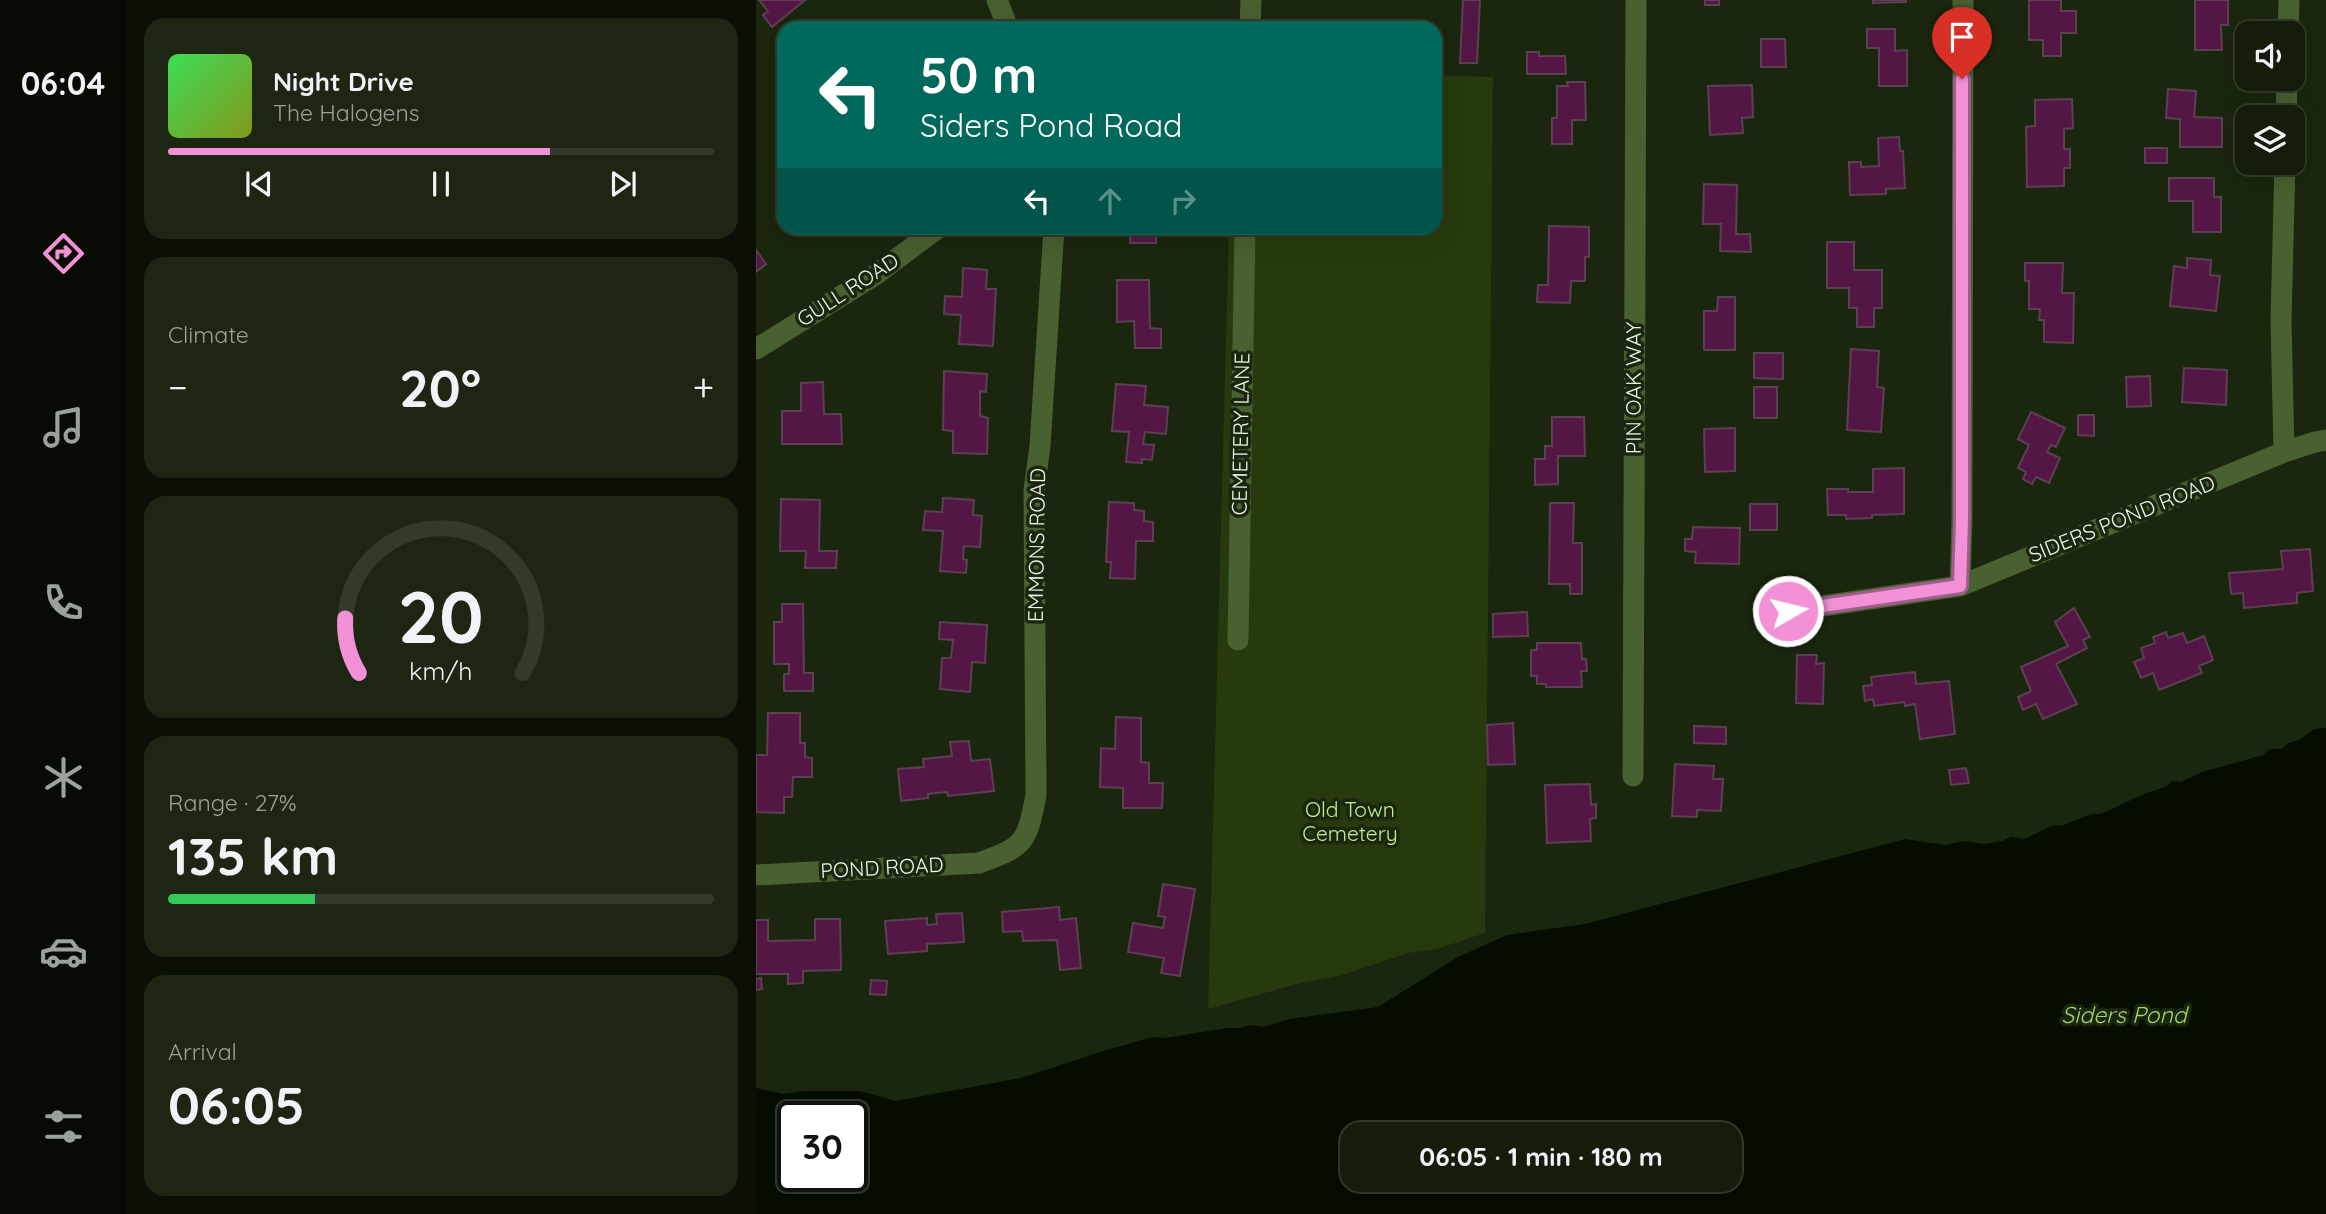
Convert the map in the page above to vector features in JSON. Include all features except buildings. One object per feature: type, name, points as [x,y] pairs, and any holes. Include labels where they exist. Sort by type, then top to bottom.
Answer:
[{"type":"street","points":[[996,0],[1004,21]]},
{"type":"street","points":[[1250,21],[1251,0]]},
{"type":"street","name":"PIN OAK WAY","points":[[1633,776],[1636,0]]},
{"type":"street","points":[[1960,586],[1963,0]]},
{"type":"street","points":[[2288,21],[2289,0]]},
{"type":"street","points":[[2284,453],[2281,321],[2285,175]]},
{"type":"street","name":"GULL ROAD","points":[[756,349],[875,275],[929,235]]},
{"type":"street","name":"EMMONS ROAD","points":[[1007,853],[1018,846],[1029,832],[1036,795],[1034,491],[1040,446],[1054,235]]},
{"type":"street","name":"CEMETERY LANE","points":[[1238,640],[1245,235]]},
{"type":"street","name":"SIDERS POND ROAD","points":[[1788,611],[1960,586],[2284,453],[2326,440]]},
{"type":"street","name":"POND ROAD","points":[[756,875],[979,863],[1007,853]]},
{"type":"green space","name":"Old Town Cemetery","points":[[1442,75],[1493,77],[1485,933],[1437,949],[1408,953],[1339,976],[1300,983],[1208,1009],[1229,235],[1442,235]]},
{"type":"water","name":"Siders Pond","points":[[2326,728],[2326,1214],[756,1214],[756,1088],[783,1094],[805,1091],[860,1091],[896,1101],[1021,1078],[1153,1037],[1166,1038],[1250,1025],[1264,1027],[1289,1019],[1378,1007],[1458,957],[1507,935],[1585,924],[1905,839],[1945,845],[1964,841],[1983,844],[2011,837],[2025,839],[2051,826],[2063,825],[2091,814],[2101,814],[2146,793],[2166,787],[2172,781],[2181,782],[2202,772],[2263,755],[2269,749],[2282,749],[2314,729]]},
{"type":"route","points":[[1788,611],[1960,586],[1962,79]]}]
